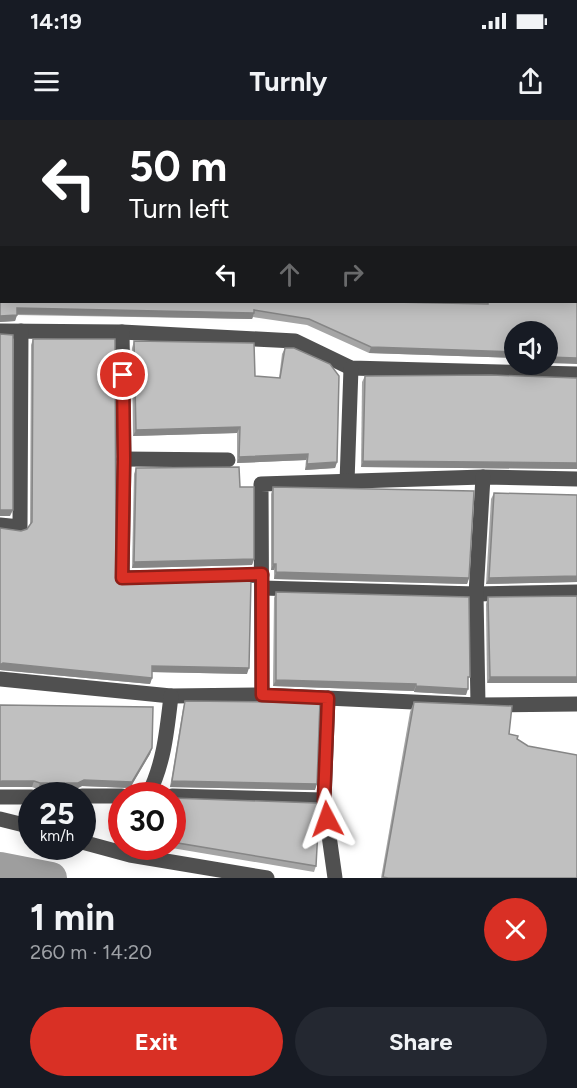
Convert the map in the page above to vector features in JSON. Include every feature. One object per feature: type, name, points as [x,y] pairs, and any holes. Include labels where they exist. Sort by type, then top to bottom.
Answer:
[{"type":"street","points":[[0,331],[122,332],[295,341],[351,368],[577,374]]},
{"type":"street","points":[[0,525],[20,526],[21,331]]},
{"type":"street","points":[[122,332],[124,459],[122,578],[262,581],[476,594],[577,592]]},
{"type":"street","points":[[347,482],[351,368]]},
{"type":"street","points":[[124,459],[228,460]]},
{"type":"street","points":[[478,705],[476,594],[483,477]]},
{"type":"street","points":[[262,695],[261,484],[483,477],[577,479]]},
{"type":"street","points":[[0,679],[171,696],[262,695],[478,705],[577,704]]},
{"type":"street","points":[[155,782],[166,740],[171,696]]},
{"type":"street","points":[[328,698],[324,800],[335,878]]},
{"type":"street","points":[[0,797],[18,796]]},
{"type":"street","points":[[186,796],[324,800]]},
{"type":"street","points":[[0,819],[18,824]]},
{"type":"street","points":[[176,860],[267,878]]},
{"type":"building","points":[[0,303],[577,303],[577,358],[558,357],[558,321],[504,321],[504,352],[371,347],[309,319],[254,310],[254,313],[17,308],[17,315],[0,316]]},
{"type":"building","points":[[0,334],[13,335],[13,510],[0,510]]},
{"type":"building","points":[[33,339],[115,339],[116,576],[124,582],[251,579],[249,668],[152,666],[152,678],[3,663],[0,665],[0,528],[21,531],[27,529],[32,522]]},
{"type":"building","points":[[134,341],[254,343],[255,376],[280,378],[285,348],[294,348],[330,364],[339,376],[337,462],[307,464],[308,454],[239,457],[240,427],[136,430]]},
{"type":"building","points":[[491,375],[577,378],[577,463],[363,461],[365,376]]},
{"type":"building","points":[[239,467],[240,487],[254,487],[254,559],[134,562],[136,468]]},
{"type":"building","points":[[273,487],[474,491],[469,578],[276,572],[276,564],[273,564]]},
{"type":"building","points":[[494,493],[577,495],[577,576],[489,578]]},
{"type":"building","points":[[276,592],[469,597],[470,677],[468,677],[468,689],[416,686],[416,684],[276,680]]},
{"type":"building","points":[[577,596],[577,677],[490,677],[488,597]]},
{"type":"building","points":[[276,699],[320,701],[317,784],[172,781],[185,701],[276,702]]},
{"type":"building","points":[[414,702],[512,706],[509,734],[518,736],[517,739],[528,746],[577,755],[577,878],[383,877]]},
{"type":"building","points":[[0,705],[153,707],[152,748],[132,782],[84,780],[80,782],[0,782]]},
{"type":"building","points":[[186,798],[317,803],[319,811],[316,866],[186,844]]},
{"type":"waterway","points":[[0,868],[51,878]]},
{"type":"route","points":[[123,375],[122,578],[262,574],[262,695],[328,698],[324,800],[327,819]]}]
